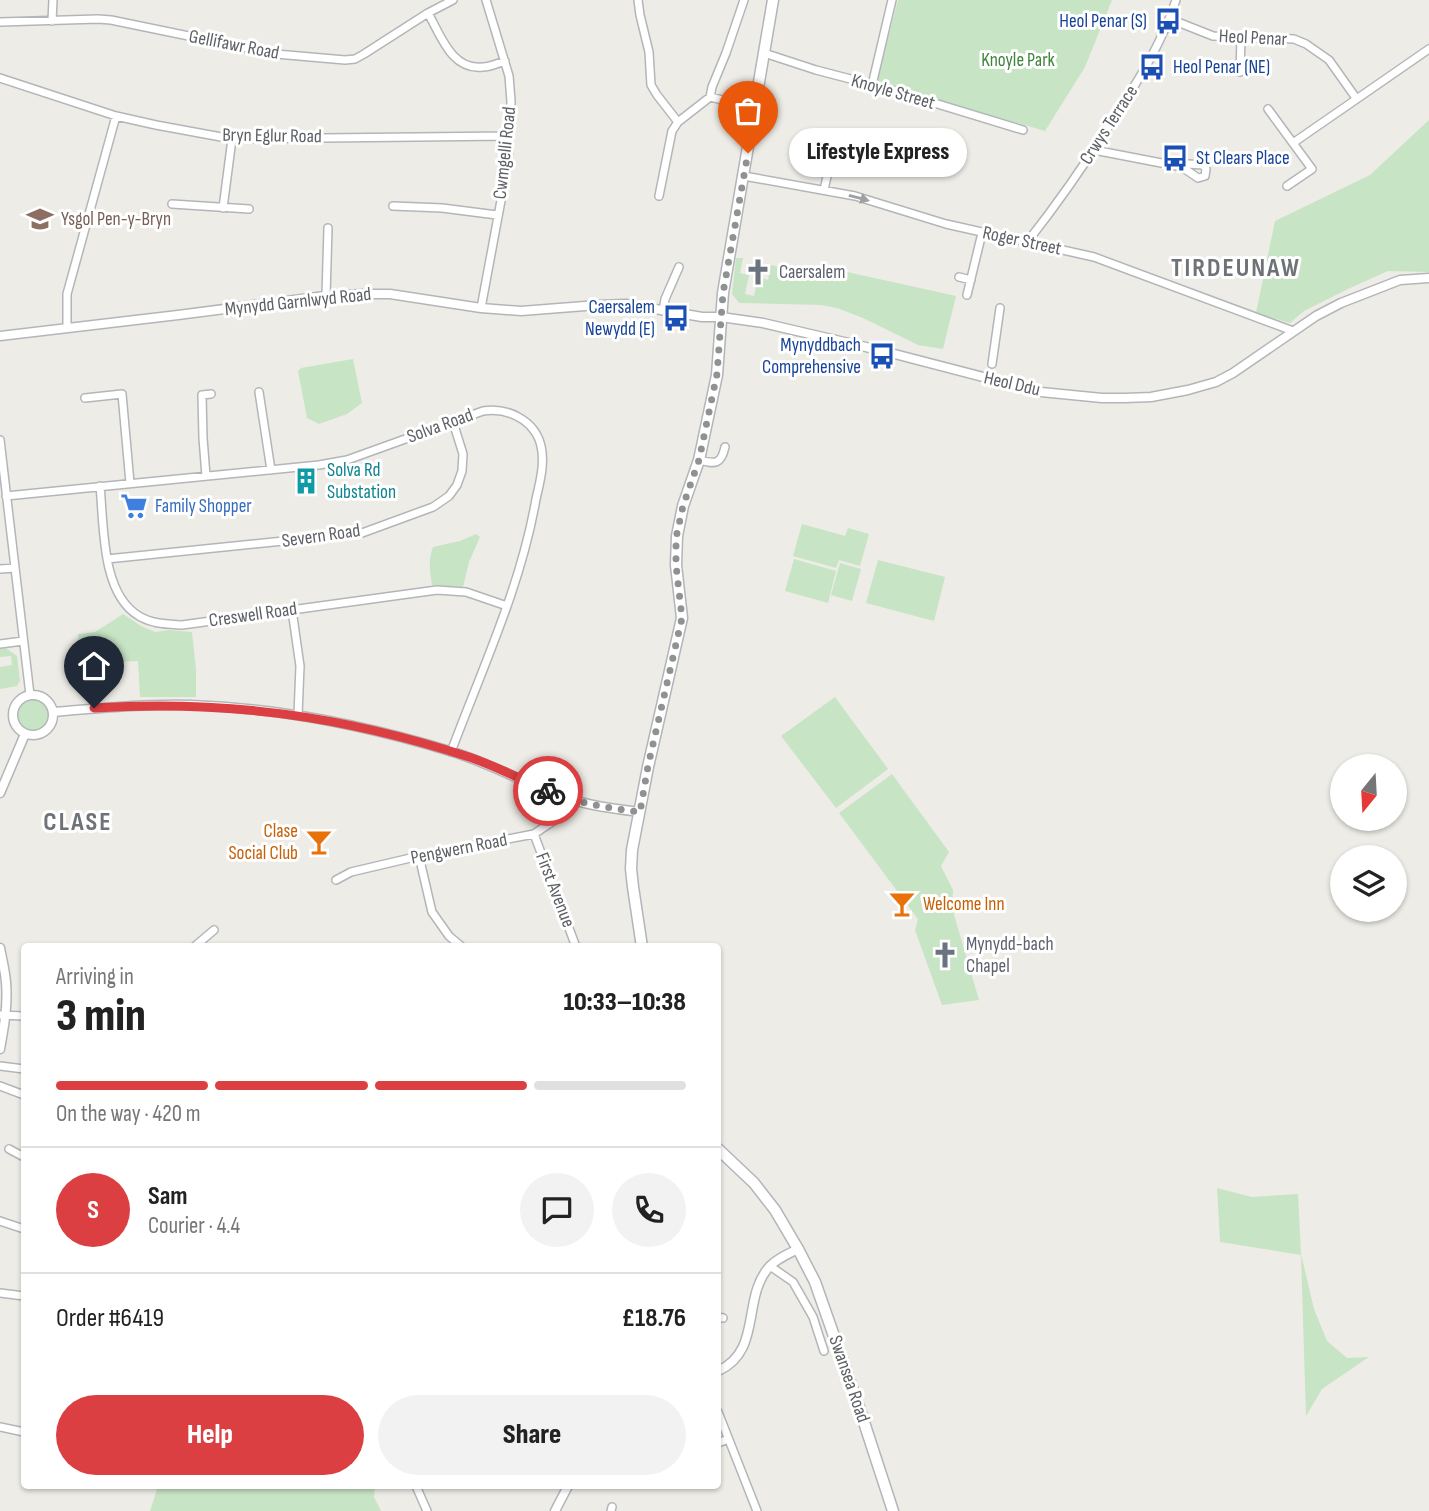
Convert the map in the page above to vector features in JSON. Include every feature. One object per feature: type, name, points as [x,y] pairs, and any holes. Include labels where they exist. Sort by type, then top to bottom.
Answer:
[{"type":"main road","points":[[641,943],[631,869],[632,850],[682,618],[676,538],[699,460],[717,374],[723,293],[773,0]]},
{"type":"main road","name":"Swansea Road","points":[[721,1152],[754,1183],[775,1210],[815,1282],[893,1511]]},
{"type":"street","points":[[52,21],[53,0]]},
{"type":"street","name":"Gellifawr Road","points":[[0,22],[111,20],[276,54],[345,60],[355,59],[453,0]]},
{"type":"street","name":"Cwmgelli Road","points":[[481,308],[504,191],[511,101],[509,76],[486,0]]},
{"type":"street","points":[[638,0],[649,52],[651,85],[678,122]]},
{"type":"street","points":[[659,196],[672,131],[678,122],[710,97],[744,0]]},
{"type":"street","points":[[872,85],[892,0]]},
{"type":"street","name":"Crwys Terrace","points":[[1028,241],[1094,150],[1143,71],[1170,19],[1176,0]]},
{"type":"street","points":[[428,13],[452,56],[462,64],[484,67],[505,61]]},
{"type":"street","name":"Heol Penar","points":[[1170,19],[1213,36],[1294,39],[1306,44],[1329,60],[1356,98]]},
{"type":"street","points":[[1240,72],[1241,38]]},
{"type":"street","points":[[1293,143],[1429,49]]},
{"type":"street","name":"Knoyle Street","points":[[764,53],[1023,130]]},
{"type":"street","name":"Bryn Eglur Road","points":[[0,78],[116,116],[232,138],[509,136]]},
{"type":"street","points":[[710,97],[755,108]]},
{"type":"street","points":[[1268,109],[1312,169],[1287,186]]},
{"type":"street","points":[[67,328],[67,294],[116,116]]},
{"type":"street","points":[[223,208],[232,138]]},
{"type":"street","points":[[824,190],[835,140]]},
{"type":"street","points":[[1094,150],[1182,167]]},
{"type":"street","name":"Roger Street","points":[[744,176],[855,196],[946,224],[1094,257],[1293,331]]},
{"type":"street","points":[[172,204],[249,209]]},
{"type":"street","points":[[393,206],[442,208],[498,215]]},
{"type":"street","points":[[326,296],[328,228]]},
{"type":"street","points":[[967,295],[982,233]]},
{"type":"street","points":[[663,310],[679,267]]},
{"type":"street","points":[[959,277],[971,280]]},
{"type":"street","name":"Heol Ddu","points":[[721,317],[762,323],[883,351],[1041,392],[1102,398],[1151,397],[1216,382],[1316,316],[1373,289],[1400,280],[1429,278]]},
{"type":"street","name":"Mynydd Garnlwyd Road","points":[[0,336],[364,293],[521,311],[626,304],[702,317],[721,317]]},
{"type":"street","points":[[992,364],[1000,308]]},
{"type":"street","points":[[259,392],[271,470]]},
{"type":"street","points":[[85,398],[122,394],[130,483]]},
{"type":"street","points":[[206,476],[202,438],[202,395],[211,394]]},
{"type":"street","name":"Solva Road","points":[[6,496],[318,466],[347,460],[483,411],[499,410],[517,416],[531,427],[541,444],[540,478],[532,524],[520,570],[451,752]]},
{"type":"street","name":"Severn Road","points":[[107,559],[362,533],[433,507],[449,496],[462,471],[463,454],[453,422]]},
{"type":"street","points":[[0,440],[30,695]]},
{"type":"street","points":[[699,460],[717,462],[723,456],[725,447]]},
{"type":"street","name":"Creswell Road","points":[[100,486],[107,559],[117,592],[126,605],[139,616],[159,624],[181,625],[437,590],[467,592],[506,606]]},
{"type":"street","points":[[0,569],[15,568]]},
{"type":"street","points":[[292,610],[300,666],[298,715]]},
{"type":"street","points":[[0,644],[23,641]]},
{"type":"street","points":[[30,695],[50,703],[53,712],[51,725],[36,735],[25,734],[18,729],[12,716],[18,701],[30,695]]},
{"type":"street","points":[[53,712],[148,705],[193,705],[298,715],[379,731],[472,758],[568,799],[640,812]]},
{"type":"street","points":[[0,793],[25,734]]},
{"type":"street","name":"Pengwern Road","points":[[335,880],[351,872],[419,856],[534,834],[559,817],[568,799]]},
{"type":"street","name":"First Avenue","points":[[534,834],[575,943]]},
{"type":"street","points":[[419,856],[432,912],[457,943]]},
{"type":"street","points":[[199,943],[215,930]]},
{"type":"street","points":[[0,948],[6,981],[0,1049]]},
{"type":"street","points":[[3,1015],[21,1016]]},
{"type":"street","points":[[0,1066],[21,1069]]},
{"type":"street","points":[[0,1086],[21,1094]]},
{"type":"street","points":[[9,1149],[21,1155]]},
{"type":"street","points":[[0,1222],[21,1228]]},
{"type":"street","points":[[721,1370],[738,1356],[747,1338],[757,1287],[770,1265],[798,1249]]},
{"type":"street","points":[[770,1265],[793,1282],[813,1317],[824,1351]]},
{"type":"street","points":[[0,1293],[21,1296]]},
{"type":"street","points":[[721,1420],[757,1511]]},
{"type":"street","points":[[0,1427],[21,1431]]},
{"type":"street","points":[[721,1442],[728,1439]]},
{"type":"street","points":[[417,1489],[427,1511]]},
{"type":"street","points":[[555,1511],[566,1489]]},
{"type":"green space","name":"Knoyle Park","points":[[898,0],[1112,0],[1085,67],[1045,131],[877,82]]},
{"type":"green space","points":[[1429,120],[1429,272],[1388,271],[1304,311],[1290,323],[1256,313],[1275,221],[1370,175]]},
{"type":"green space","points":[[736,258],[743,258],[740,273],[749,275],[745,294],[754,296],[758,277],[768,280],[771,265],[826,278],[829,268],[956,296],[943,349],[918,345],[837,308],[821,305],[739,303],[732,294]]},
{"type":"green space","points":[[353,359],[362,403],[347,414],[319,424],[307,418],[298,371],[301,368]]},
{"type":"green space","points":[[802,524],[845,536],[848,528],[869,534],[860,566],[839,560],[836,568],[793,556]]},
{"type":"green space","points":[[476,534],[480,537],[469,562],[463,587],[432,585],[430,561],[433,547]]},
{"type":"green space","points":[[794,559],[836,571],[828,603],[785,591]]},
{"type":"green space","points":[[878,560],[945,577],[934,621],[866,603]]},
{"type":"green space","points":[[840,563],[861,569],[852,601],[831,595]]},
{"type":"green space","points":[[123,614],[155,632],[192,632],[196,697],[140,697],[138,661],[114,662],[113,659],[79,658],[78,634],[95,632]]},
{"type":"green space","points":[[6,648],[17,656],[20,681],[17,686],[0,689],[0,667],[12,665],[11,656],[0,657],[0,649]]},
{"type":"green space","points":[[835,697],[888,769],[836,808],[781,736]]},
{"type":"green space","points":[[32,699],[44,703],[48,715],[44,727],[32,731],[20,727],[16,715],[20,703]]},
{"type":"green space","points":[[892,774],[949,852],[941,866],[953,890],[952,908],[979,1000],[942,1005],[915,930],[918,919],[839,813]]},
{"type":"green space","points":[[1217,1188],[1252,1197],[1298,1194],[1301,1254],[1314,1309],[1327,1341],[1347,1358],[1369,1357],[1322,1389],[1306,1416],[1301,1255],[1220,1242]]},
{"type":"green space","points":[[157,1489],[375,1489],[374,1497],[381,1511],[150,1511]]},
{"type":"way so far","points":[[548,791],[568,799],[640,812],[682,618],[676,538],[711,408],[717,374],[723,293],[748,153]]},
{"type":"place","name":"Heol Penar (S)","points":[[1168,21]]},
{"type":"place","name":"Heol Penar (NE)","points":[[1152,67]]},
{"type":"place","name":"Lifestyle Express","points":[[748,153]]},
{"type":"place","name":"St Clears Place","points":[[1175,158]]},
{"type":"place","name":"Ysgol Pen-y-Bryn","points":[[40,219]]},
{"type":"place","name":"Caersalem","points":[[758,272]]},
{"type":"place","name":"Caersalem Newydd (E)","points":[[676,318]]},
{"type":"place","name":"Mynyddbach Comprehensive","points":[[882,356]]},
{"type":"place","name":"Solva Rd Substation","points":[[306,481]]},
{"type":"place","name":"Family Shopper","points":[[134,506]]},
{"type":"place","name":"Clase Social Club","points":[[319,842]]},
{"type":"place","name":"Welcome Inn","points":[[902,904]]},
{"type":"place","name":"Mynydd-bach Chapel","points":[[945,955]]},
{"type":"district","name":"TIRDEUNAW","points":[[1236,268]]},
{"type":"district","name":"CLASE","points":[[78,822]]},
{"type":"route","points":[[94,708],[148,705],[228,707],[339,722],[414,740],[472,758],[548,791]]}]
